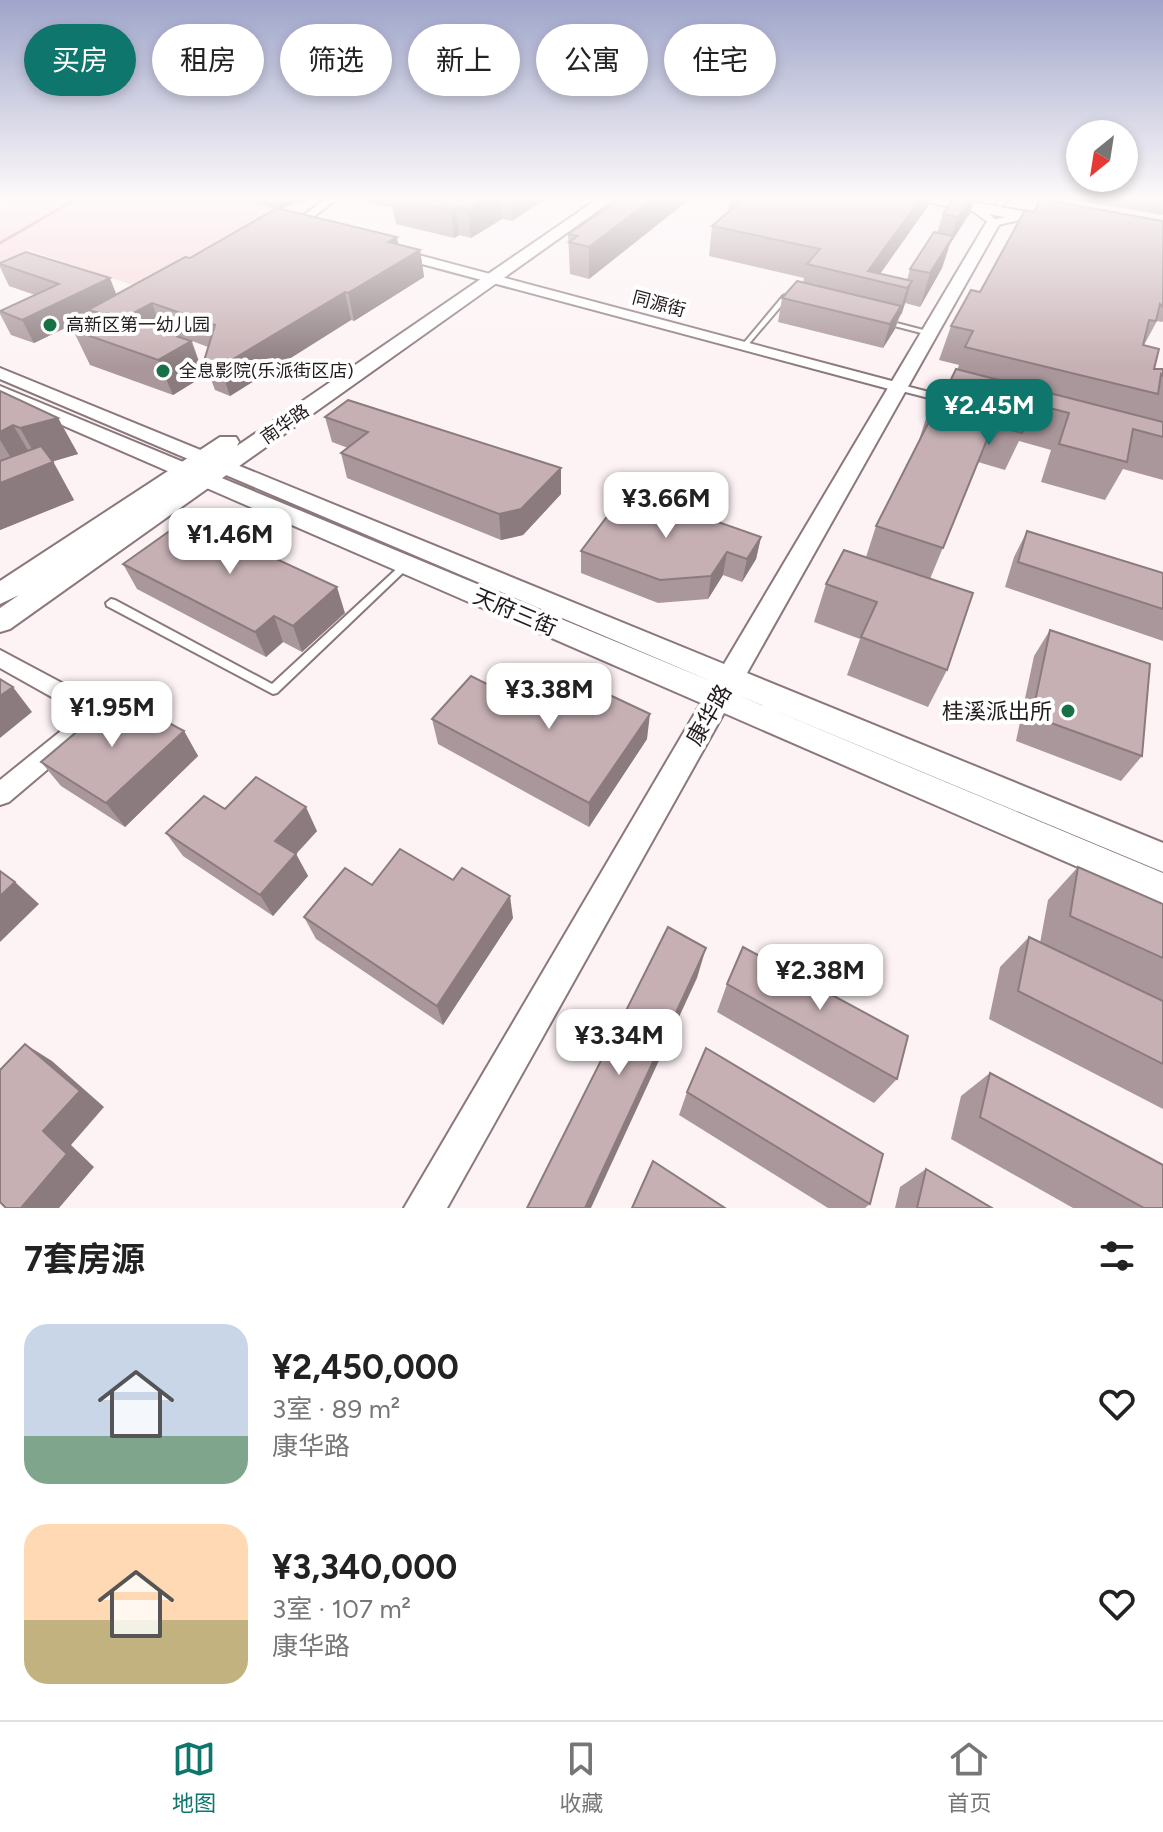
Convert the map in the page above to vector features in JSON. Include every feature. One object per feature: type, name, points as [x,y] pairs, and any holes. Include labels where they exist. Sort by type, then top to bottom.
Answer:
[{"type":"main road","name":"南华路","points":[[486,277],[516,254]]},
{"type":"main road","name":"南华路","points":[[0,622],[205,469],[521,254]]},
{"type":"main road","name":"南华路","points":[[0,594],[205,469]]},
{"type":"street","name":"同源街","points":[[401,254],[898,387]]},
{"type":"street","name":"康华路","points":[[424,1208],[929,333],[966,254]]},
{"type":"street","name":"天府三街","points":[[0,373],[406,565],[1163,858]]},
{"type":"street","points":[[898,387],[972,406]]},
{"type":"street","name":"天府三街","points":[[0,391],[205,469],[724,688],[1163,889]]},
{"type":"street","points":[[0,658],[99,713],[0,794]]},
{"type":"lane","points":[[745,345],[785,297],[799,300]]},
{"type":"lane","points":[[872,318],[929,333]]},
{"type":"lane","points":[[111,603],[273,690],[406,565]]},
{"type":"shaded area","points":[[0,254],[21,254],[0,267]]},
{"type":"shaded area","points":[[41,254],[225,254],[156,293]]},
{"type":"building","points":[[20,254],[34,254],[110,278],[22,320],[0,311],[59,284],[0,263]]},
{"type":"building","points":[[196,254],[413,254],[220,367],[204,361],[215,325],[152,303],[124,318],[88,310],[185,257]]},
{"type":"building","points":[[815,254],[880,254],[868,271],[912,281],[907,288],[807,264]]},
{"type":"building","points":[[919,254],[942,254],[930,273],[910,269]]},
{"type":"building","points":[[1001,254],[1163,254],[1163,307],[1160,304],[1156,321],[1149,320],[1143,345],[1159,349],[1154,369],[1163,369],[1163,376],[1161,374],[1158,394],[965,347],[973,331],[951,326],[971,290],[980,292]]},
{"type":"building","points":[[797,281],[901,306],[890,324],[782,298]]},
{"type":"building","points":[[107,313],[191,341],[158,360],[73,330]]},
{"type":"building","points":[[956,369],[1163,422],[1163,437],[1133,429],[1127,462],[1059,444],[1069,413],[1034,404],[1022,433],[993,425],[943,548],[876,526],[936,408],[930,406],[937,395],[943,396]]},
{"type":"building","points":[[0,391],[58,418],[20,428],[13,425],[0,432]]},
{"type":"building","points":[[348,400],[561,468],[521,509],[499,514],[341,453],[368,432],[325,417]]},
{"type":"building","points":[[41,446],[53,462],[0,483],[0,461]]},
{"type":"building","points":[[627,490],[761,537],[747,559],[727,552],[711,576],[660,580],[581,551]]},
{"type":"building","points":[[188,518],[337,587],[293,626],[274,616],[255,632],[123,564]]},
{"type":"building","points":[[1027,531],[1163,573],[1163,609],[1018,562]]},
{"type":"building","points":[[844,550],[973,593],[947,670],[861,637],[877,602],[826,584]]},
{"type":"building","points":[[1050,630],[1150,664],[1142,756],[1032,716]]},
{"type":"building","points":[[565,674],[650,714],[589,803],[432,719],[471,676],[537,709]]},
{"type":"building","points":[[0,679],[13,687],[0,696]]},
{"type":"building","points":[[119,696],[184,731],[106,803],[41,762]]},
{"type":"building","points":[[256,777],[306,807],[275,841],[296,854],[260,895],[166,833],[204,796],[225,809]]},
{"type":"building","points":[[400,849],[453,880],[462,868],[510,896],[437,1006],[304,917],[345,868],[372,885]]},
{"type":"building","points":[[1078,867],[1163,904],[1163,958],[1070,916]]},
{"type":"building","points":[[0,871],[15,882],[0,896]]},
{"type":"building","points":[[668,927],[706,948],[585,1208],[527,1208]]},
{"type":"building","points":[[1029,937],[1163,1001],[1163,1064],[1018,991]]},
{"type":"building","points":[[743,947],[908,1036],[897,1079],[727,984]]},
{"type":"building","points":[[25,1044],[80,1091],[43,1131],[67,1154],[21,1208],[6,1208],[0,1202],[0,1070]]},
{"type":"building","points":[[706,1048],[883,1154],[870,1204],[687,1092]]},
{"type":"building","points":[[990,1073],[1163,1165],[1163,1208],[1144,1208],[980,1117]]},
{"type":"building","points":[[653,1161],[725,1208],[632,1208]]},
{"type":"building","points":[[926,1169],[992,1208],[917,1208]]},
{"type":"place","name":"高新区第一幼儿园","points":[[50,325]]},
{"type":"place","name":"全息影院(乐派街区店)","points":[[163,371]]},
{"type":"place","name":"桂溪派出所","points":[[1068,711]]}]
